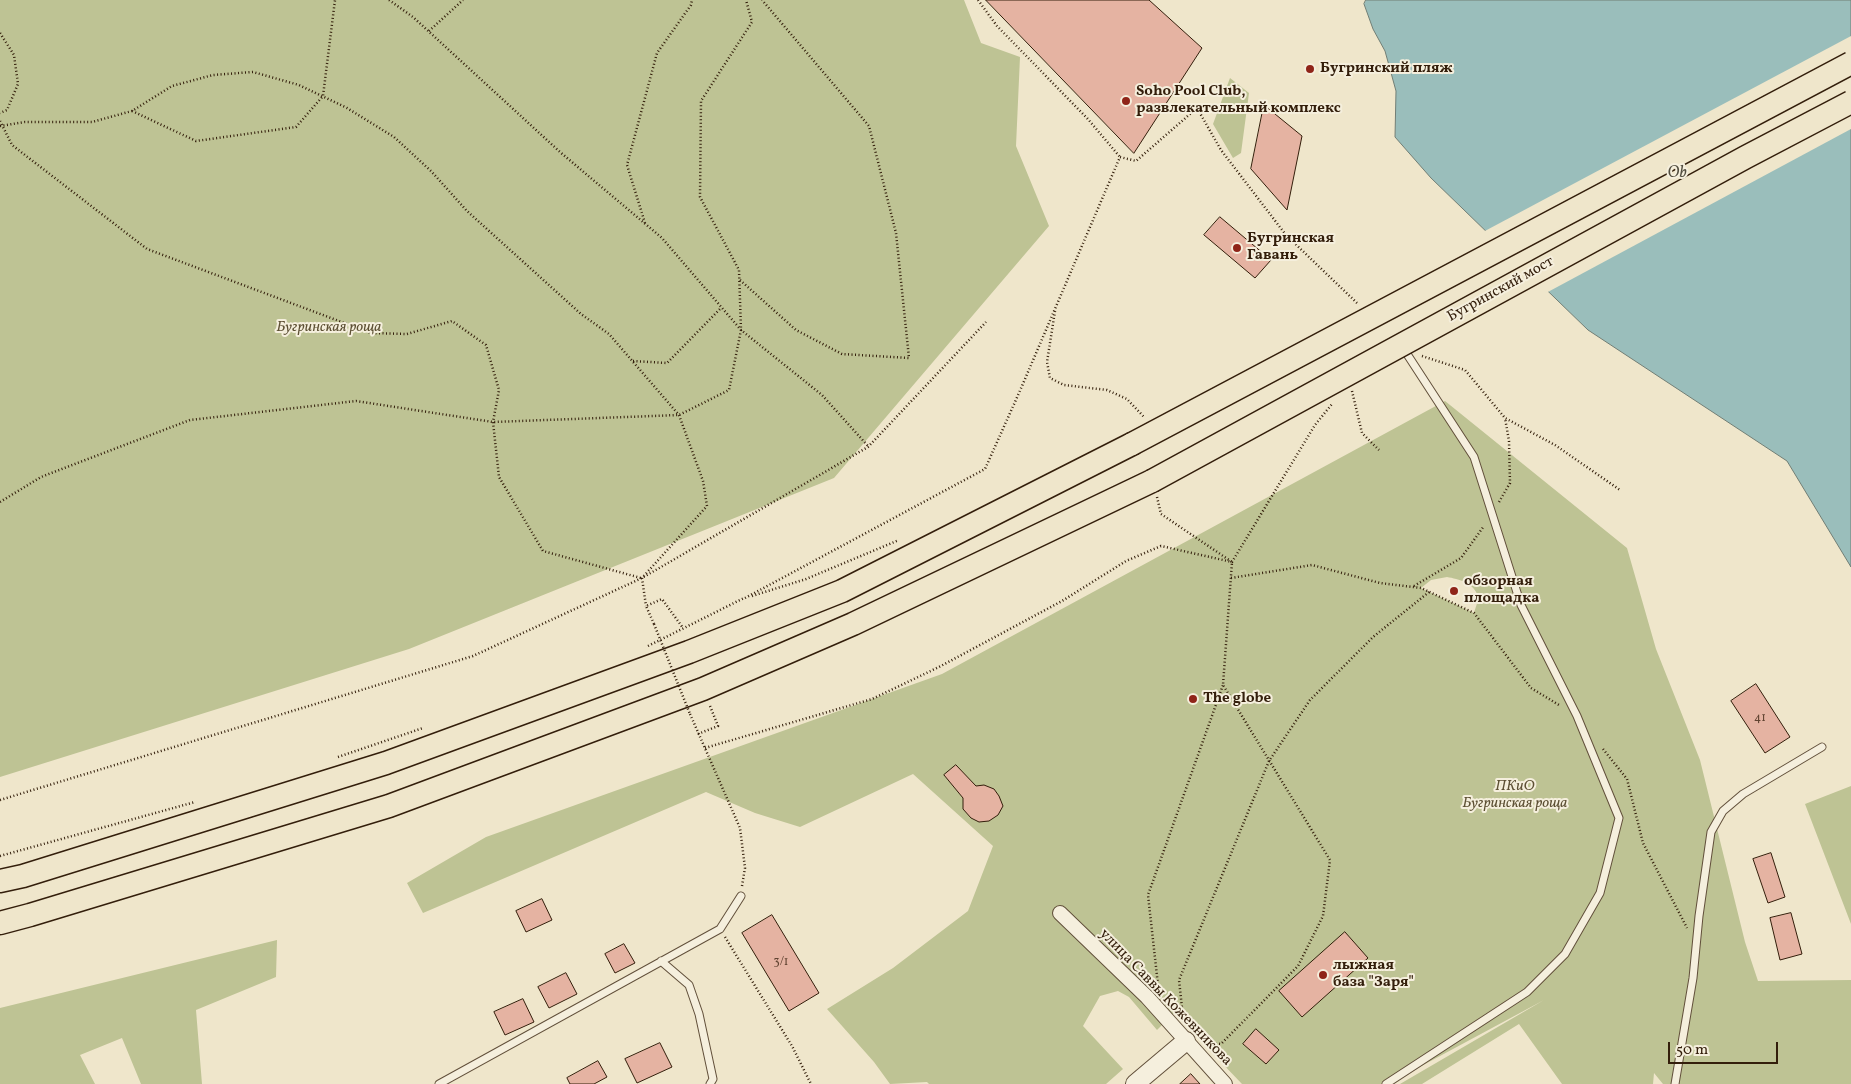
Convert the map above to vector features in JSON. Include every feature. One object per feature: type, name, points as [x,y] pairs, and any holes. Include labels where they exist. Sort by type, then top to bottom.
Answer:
[{"type":"main road","points":[[0,881],[23,876],[386,762],[689,652],[842,592],[1132,444],[1851,63]]},
{"type":"main road","name":"Бугринский мост","points":[[0,923],[30,916],[389,806],[703,689],[853,624],[1152,480],[1746,157],[1851,102]]},
{"type":"street","name":"улица Саввы Кожевникова","points":[[1060,913],[1147,997],[1225,1084]]},
{"type":"street","points":[[1134,1084],[1186,1042]]},
{"type":"lane","points":[[1386,1084],[1526,992],[1565,954],[1600,893],[1619,818],[1577,716],[1521,605],[1474,457],[1405,351]]},
{"type":"lane","points":[[1675,1084],[1693,978],[1699,916],[1711,832],[1723,811],[1743,794],[1822,747]]},
{"type":"lane","points":[[439,1084],[720,929],[741,896]]},
{"type":"lane","points":[[661,961],[689,984],[699,1014],[713,1080],[710,1084]]},
{"type":"path","points":[[132,111],[196,141],[296,127],[322,96],[335,0]]},
{"type":"path","points":[[390,0],[413,17],[560,152],[662,238],[741,330],[822,395],[868,447]]},
{"type":"path","points":[[429,32],[463,0]]},
{"type":"path","points":[[645,224],[627,165],[657,53],[691,5],[692,0]]},
{"type":"path","points":[[0,502],[41,477],[190,420],[356,401],[493,422],[679,415],[729,390],[741,330],[739,270],[700,197],[701,101],[752,22],[746,0]]},
{"type":"path","points":[[739,280],[796,330],[842,354],[909,358],[896,233],[869,126],[762,0]]},
{"type":"path","points":[[978,0],[997,26],[1087,118],[1120,157],[1136,161],[1197,108],[1222,150],[1286,235],[1363,310]]},
{"type":"path","points":[[0,33],[14,55],[18,84],[7,110],[0,113]]},
{"type":"path","points":[[1,126],[25,122],[92,122],[132,111],[172,86],[213,75],[252,72],[299,85],[347,108],[394,137],[431,171],[467,211],[581,314],[609,334],[679,415],[703,481],[707,506],[642,578]]},
{"type":"path","points":[[0,121],[12,144],[147,248],[371,333],[407,334],[452,321],[486,345],[499,390],[493,422],[499,477],[543,551],[642,578]]},
{"type":"path","points":[[640,650],[745,598],[985,468],[1020,393],[1120,157]]},
{"type":"path","points":[[1056,305],[1047,362],[1050,378],[1064,385],[1107,390],[1127,399],[1145,419]]},
{"type":"path","points":[[633,361],[667,363],[722,308]]},
{"type":"path","points":[[0,800],[473,656],[642,578],[868,447],[986,322]]},
{"type":"path","points":[[1405,351],[1465,370],[1505,418],[1555,445],[1620,490]]},
{"type":"path","points":[[1349,383],[1362,433],[1380,450]]},
{"type":"path","points":[[1147,997],[1158,985],[1148,895],[1224,685],[1232,562],[1315,426]]},
{"type":"path","points":[[1152,480],[1161,514],[1232,562]]},
{"type":"path","points":[[745,598],[806,579],[904,538]]},
{"type":"path","points":[[705,748],[872,699],[940,667],[1062,600],[1126,560],[1161,546],[1232,562]]},
{"type":"path","points":[[1231,578],[1312,566],[1380,583],[1420,588]]},
{"type":"path","points":[[642,578],[646,606],[698,734],[740,828],[746,868],[741,896]]},
{"type":"path","points":[[1224,685],[1269,761],[1330,860],[1322,916],[1298,966],[1221,1044],[1186,1042],[1179,980],[1269,761],[1310,700],[1373,637],[1429,592]]},
{"type":"path","points":[[646,606],[662,599],[683,628]]},
{"type":"path","points":[[336,758],[429,726]]},
{"type":"path","points":[[698,734],[718,726]]},
{"type":"path","points":[[0,856],[197,801]]},
{"type":"path","points":[[720,929],[792,1046],[811,1084]]},
{"type":"green space","name":"Бугринская роща","points":[[0,0],[964,0],[981,43],[1020,57],[1016,146],[1049,226],[834,478],[409,649],[0,777]]},
{"type":"green space","points":[[1230,78],[1249,93],[1241,153],[1233,158],[1213,124]]},
{"type":"green space","name":"ПКиО Бугринская роща","points":[[1445,401],[1627,548],[1656,649],[1700,760],[1745,942],[1758,981],[1851,980],[1851,1084],[1663,1084],[1654,1073],[1653,1084],[1562,1084],[1519,1024],[1422,1084],[1400,1084],[1544,1000],[1388,1084],[1242,1084],[1174,1013],[1157,1030],[1129,997],[1118,991],[1100,996],[1083,1026],[1123,1069],[1106,1084],[929,1084],[927,1082],[890,1084],[874,1062],[827,1009],[893,968],[968,911],[993,846],[913,774],[800,827],[755,813],[706,792],[423,913],[407,883],[486,837],[942,674]],"holes":[[[1447,577],[1466,583],[1474,589],[1478,598],[1474,613],[1421,588],[1431,580]]]},
{"type":"green space","points":[[1851,786],[1851,924],[1805,804]]},
{"type":"green space","points":[[277,940],[276,977],[196,1010],[202,1084],[141,1084],[122,1038],[80,1055],[95,1084],[0,1084],[0,1008]]},
{"type":"water","name":"Ob","points":[[1366,0],[1851,0],[1851,567],[1787,461],[1588,330],[1431,178],[1395,137],[1396,91],[1385,51],[1373,29],[1364,4]]},
{"type":"pier","points":[[1851,36],[1851,129],[1546,293],[1483,232]]},
{"type":"building","name":"Soho Pool Club, развлекательный комплекс","points":[[986,0],[1149,0],[1202,48],[1134,153]]},
{"type":"building","points":[[1264,105],[1302,136],[1287,210],[1251,169]]},
{"type":"building","name":"Бугринская Гавань","points":[[1220,217],[1271,260],[1255,278],[1204,235]]},
{"type":"building","points":[[1756,684],[1790,737],[1765,753],[1731,701]]},
{"type":"building","points":[[956,765],[976,786],[984,785],[994,789],[1003,806],[998,815],[989,821],[979,822],[971,818],[963,809],[963,798],[944,775]]},
{"type":"building","points":[[1771,853],[1785,897],[1768,903],[1753,859]]},
{"type":"building","points":[[542,899],[552,920],[526,932],[516,911]]},
{"type":"building","points":[[1791,913],[1802,954],[1780,960],[1770,918]]},
{"type":"building","points":[[772,915],[819,993],[789,1011],[742,933]]},
{"type":"building","name":"лыжная база \"Заря\"","points":[[1345,932],[1368,958],[1302,1017],[1279,991]]},
{"type":"building","points":[[624,944],[635,963],[615,973],[605,954]]},
{"type":"building","points":[[566,973],[577,994],[549,1008],[538,987]]},
{"type":"building","points":[[523,999],[534,1022],[505,1035],[494,1012]]},
{"type":"building","points":[[1256,1029],[1279,1050],[1266,1064],[1243,1044]]},
{"type":"building","points":[[660,1043],[672,1067],[637,1083],[625,1059]]},
{"type":"building","points":[[598,1061],[607,1077],[594,1084],[570,1084],[567,1078]]},
{"type":"building","points":[[1191,1074],[1200,1084],[1180,1084]]},
{"type":"place","name":"Бугринский пляж","points":[[1310,69]]},
{"type":"place","name":"Soho Pool Club, развлекательный комплекс","points":[[1126,101]]},
{"type":"place","name":"Бугринская Гавань","points":[[1237,248]]},
{"type":"place","name":"обзорная площадка","points":[[1454,591]]},
{"type":"place","name":"The globe","points":[[1193,699]]},
{"type":"place","name":"лыжная база \"Заря\"","points":[[1323,975]]}]
